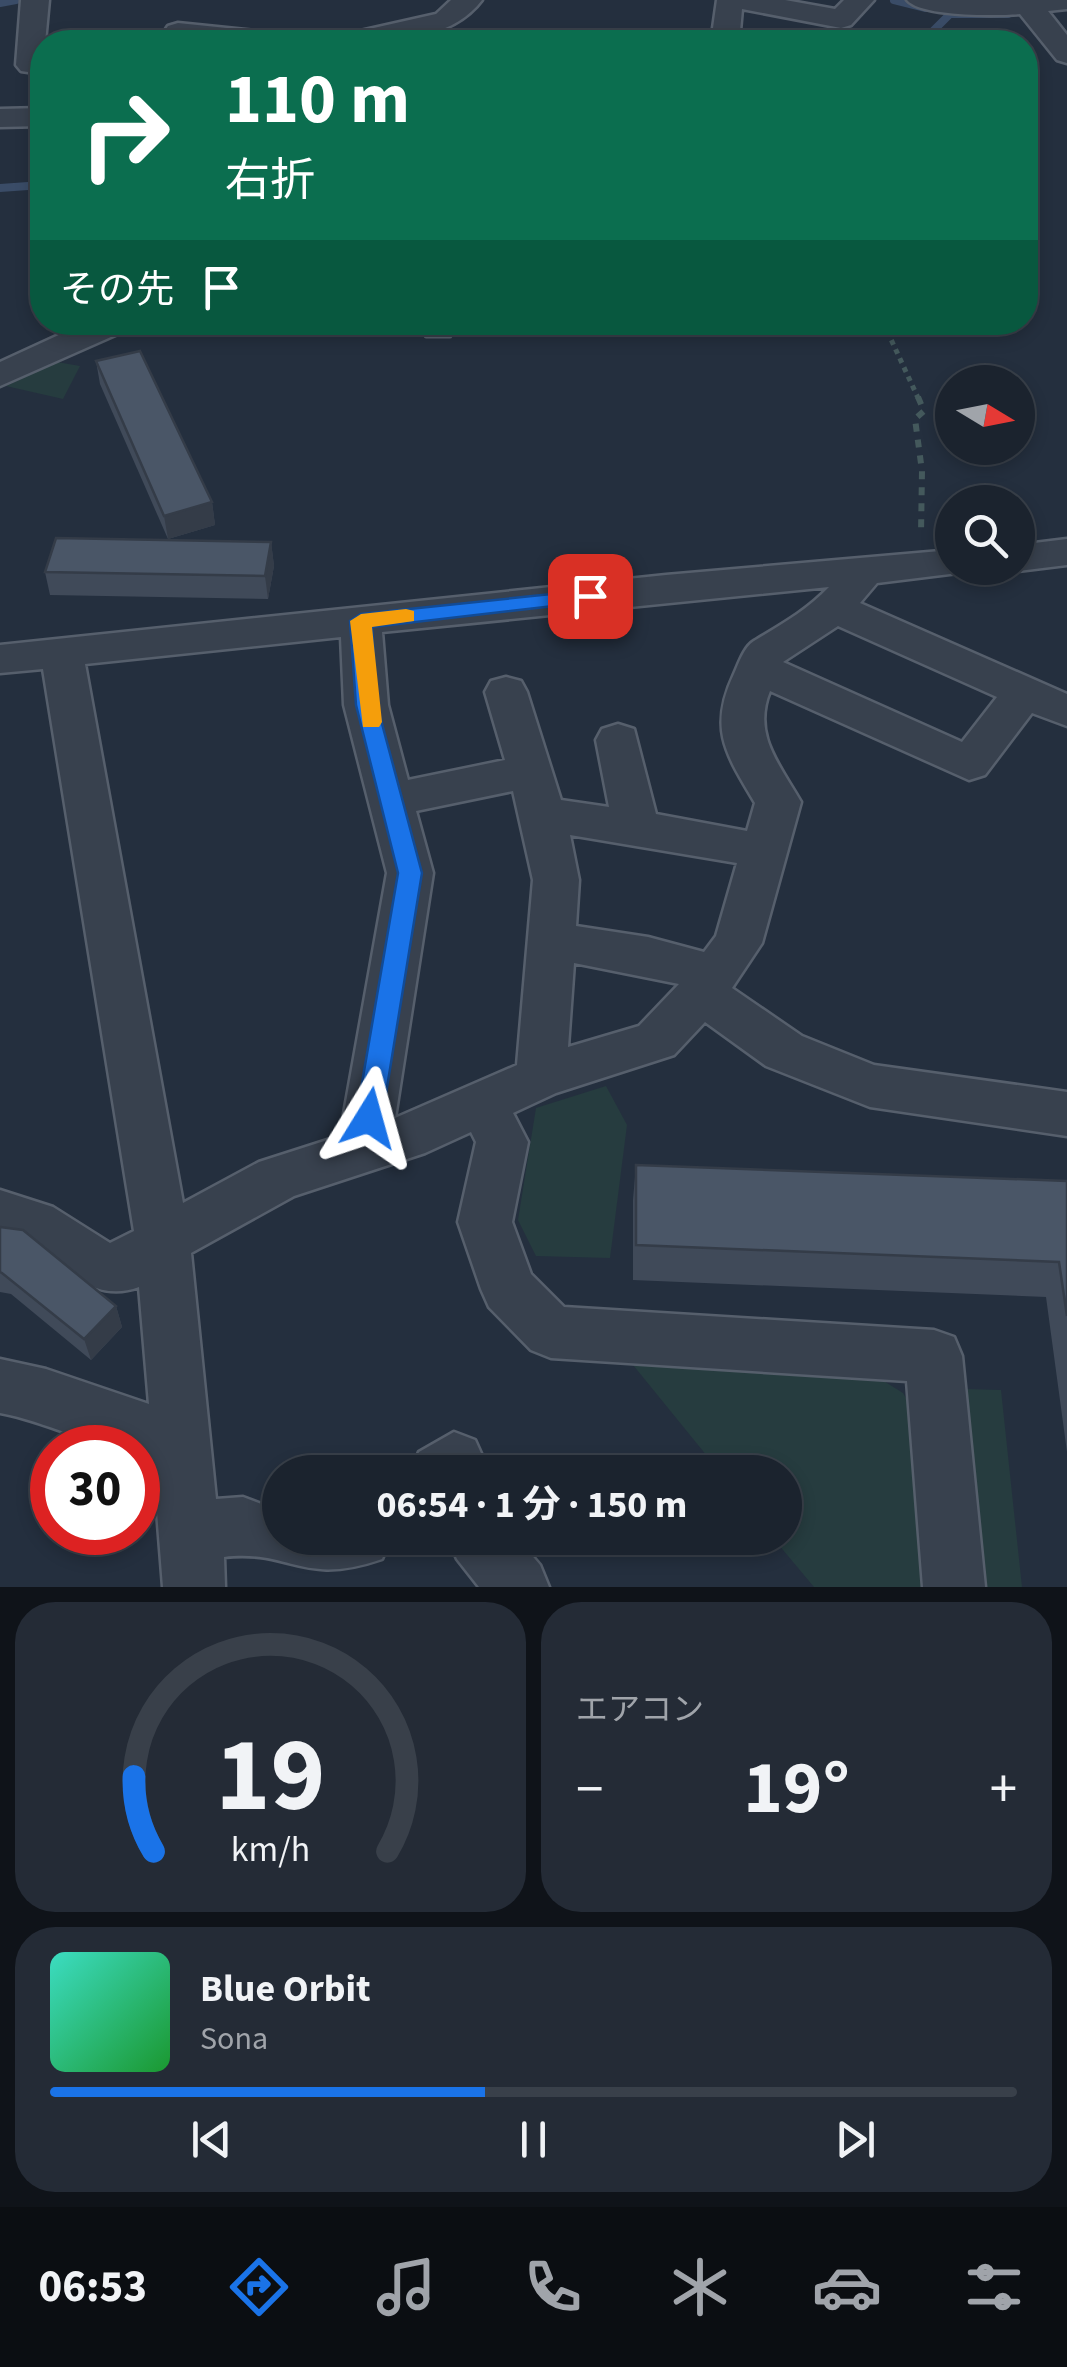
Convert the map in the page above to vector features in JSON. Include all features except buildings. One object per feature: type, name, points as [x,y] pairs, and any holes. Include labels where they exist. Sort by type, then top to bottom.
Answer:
[{"type":"street","points":[[33,30],[36,0]]},
{"type":"street","points":[[177,30],[184,0]]},
{"type":"street","points":[[401,30],[446,20],[468,0]]},
{"type":"street","points":[[726,30],[728,5],[738,0],[841,19],[890,2],[996,8],[1067,2]]},
{"type":"street","points":[[1027,4],[1058,57]]},
{"type":"street","points":[[0,118],[30,118]]},
{"type":"street","points":[[0,375],[88,335]]},
{"type":"street","points":[[1035,556],[1067,552]]},
{"type":"street","points":[[0,659],[865,570],[935,554]]},
{"type":"street","points":[[0,1214],[32,1220],[96,1263],[115,1270],[125,1268],[163,1241],[278,1178],[483,1106],[541,1077],[656,1041],[738,943],[778,802],[749,755],[737,724],[758,668],[766,653],[791,643],[836,609],[865,570]]},
{"type":"street","points":[[836,609],[1067,711]]},
{"type":"street","points":[[361,621],[366,705],[410,873],[364,1150]]},
{"type":"street","points":[[62,655],[163,1241],[191,1561]]},
{"type":"street","points":[[758,668],[969,764],[1025,692]]},
{"type":"street","points":[[506,692],[536,792],[556,880],[541,1077]]},
{"type":"street","points":[[618,740],[636,826]]},
{"type":"street","points":[[391,800],[536,792],[636,826],[762,852]]},
{"type":"street","points":[[553,941],[648,956],[707,983],[784,1051],[870,1086],[1067,1114]]},
{"type":"street","points":[[483,1106],[502,1142],[486,1222],[509,1289],[551,1332],[934,1356],[954,1587]]},
{"type":"street","points":[[0,1386],[29,1390],[144,1433],[180,1440]]},
{"type":"street","points":[[191,1561],[239,1525],[262,1535]]},
{"type":"street","points":[[492,1555],[518,1587]]},
{"type":"path","points":[[889,335],[924,412],[915,419],[935,543]]},
{"type":"green space","points":[[57,362],[80,366],[63,399],[6,386]]},
{"type":"green space","points":[[606,1086],[627,1125],[610,1258],[536,1256],[518,1220],[536,1108]]},
{"type":"green space","points":[[629,1360],[882,1380],[903,1393],[913,1410],[929,1587],[814,1587],[787,1555],[802,1555],[802,1455],[706,1455]]},
{"type":"green space","points":[[964,1389],[1001,1390],[1022,1587],[982,1587]]},
{"type":"waterway","points":[[0,3],[16,0]]},
{"type":"waterway","points":[[894,0],[926,8]]},
{"type":"waterway","points":[[934,30],[950,14],[1008,14]]},
{"type":"waterway","points":[[0,188],[30,186]]},
{"type":"slow traffic","points":[[371,722],[366,705],[361,621],[406,616]]},
{"type":"route","points":[[369,1118],[410,873],[366,705],[361,621],[590,596]]}]
